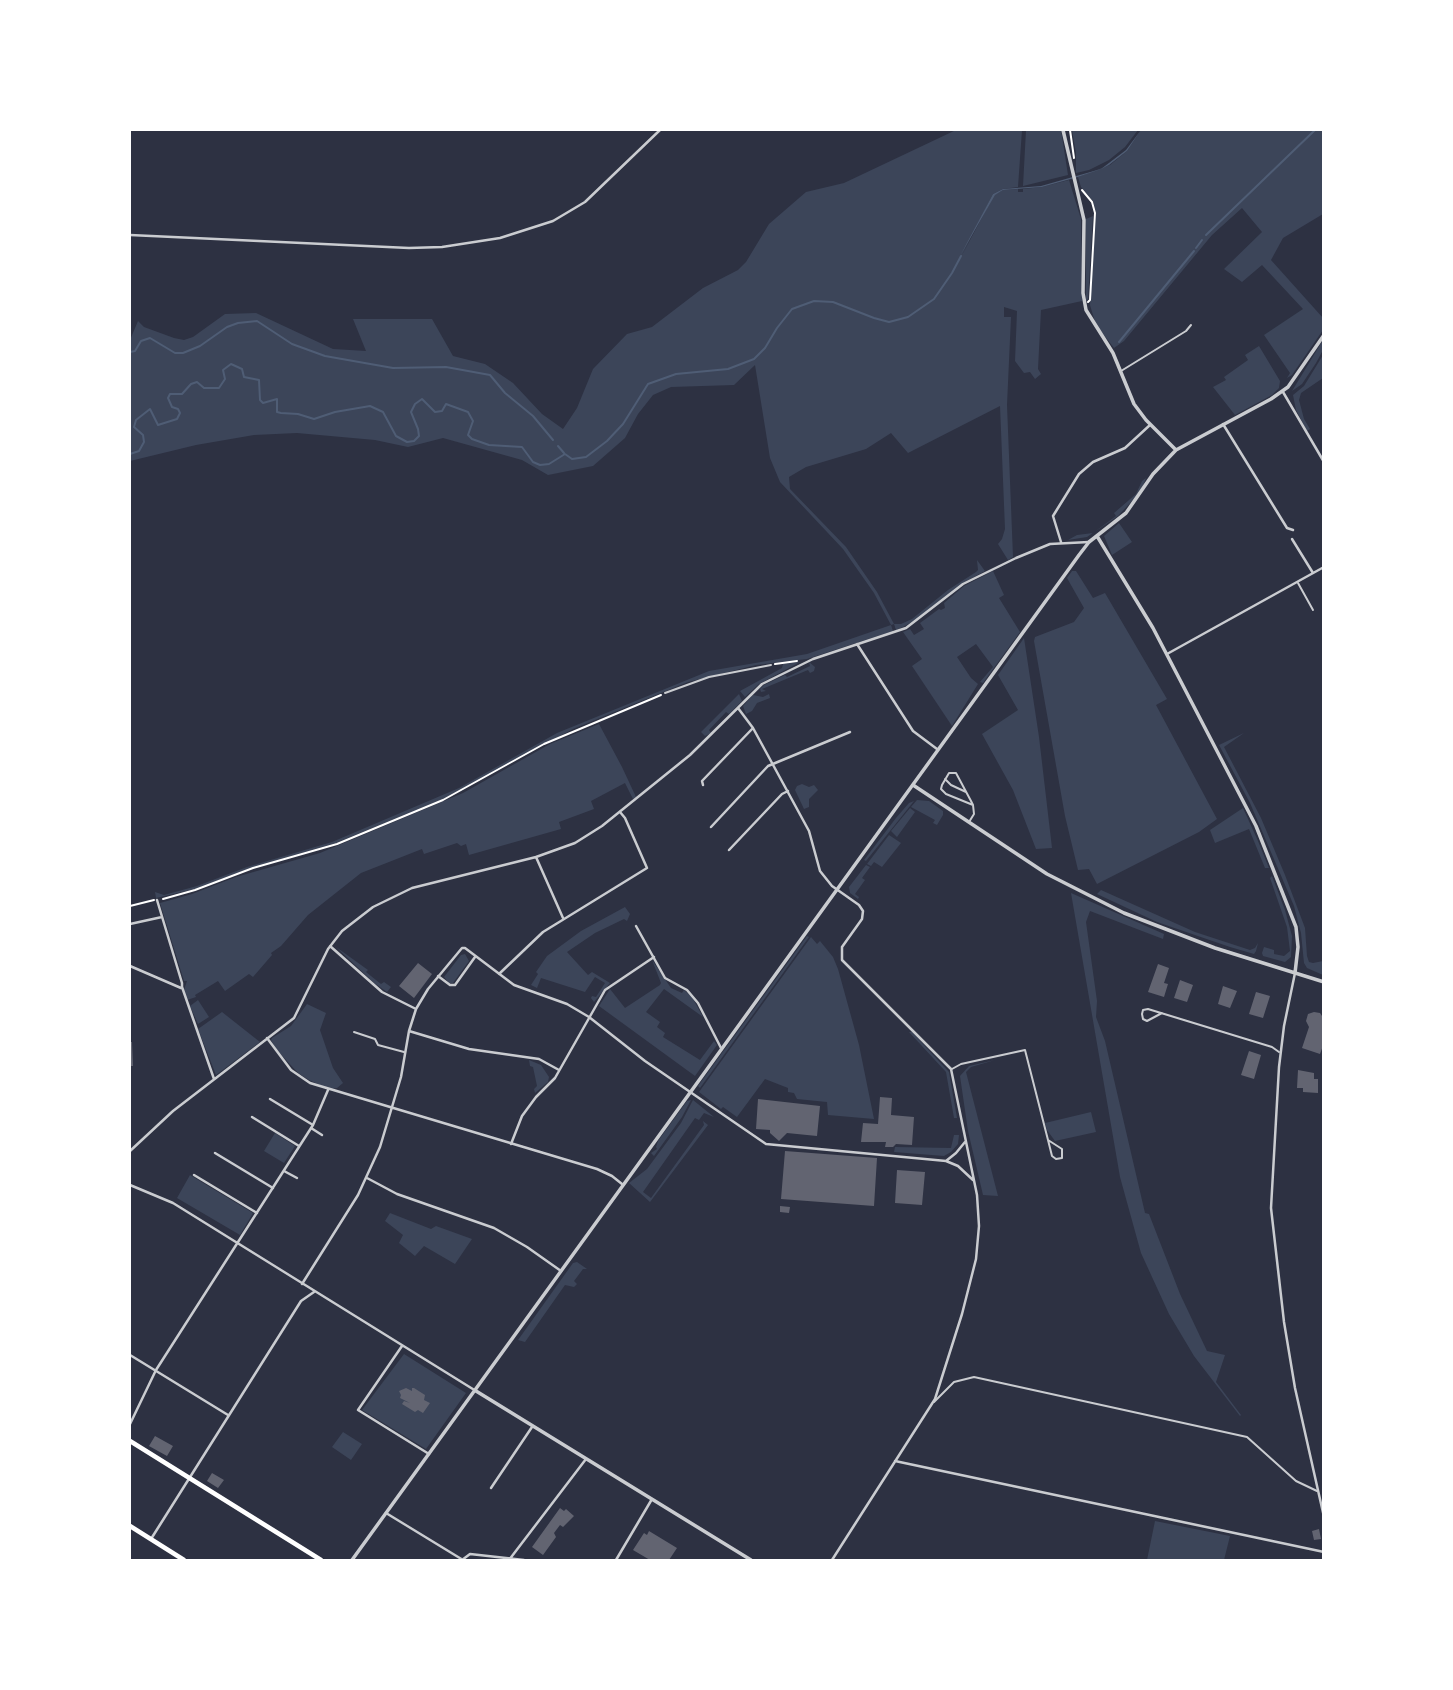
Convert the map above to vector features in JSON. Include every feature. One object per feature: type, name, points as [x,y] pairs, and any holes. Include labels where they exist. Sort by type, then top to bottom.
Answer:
[{"type":"main road","points":[[130,1441],[321,1560]]},
{"type":"main road","points":[[130,1526],[184,1560]]},
{"type":"street","points":[[130,235],[409,248],[442,247],[500,238],[554,221],[585,202],[660,130]]},
{"type":"street","points":[[1063,130],[1084,226],[1084,304],[1094,326],[1113,353],[1133,404],[1176,450]]},
{"type":"street","points":[[352,1560],[1089,542],[1126,513],[1153,474],[1176,450],[1283,392],[1324,335]]},
{"type":"street","points":[[1283,392],[1324,462]]},
{"type":"street","points":[[1223,424],[1287,528],[1293,530]]},
{"type":"street","points":[[1061,542],[1053,516],[1066,492],[1088,465],[1125,448],[1150,425]]},
{"type":"street","points":[[1097,536],[1167,653],[1247,805],[1296,927],[1296,973],[1280,1052],[1271,1181],[1272,1215],[1293,1376],[1324,1517]]},
{"type":"street","points":[[1292,538],[1313,573]]},
{"type":"street","points":[[130,1151],[162,1120],[286,1026],[300,1009],[330,946],[355,920],[394,895],[421,885],[536,857],[575,842],[601,827],[699,747],[756,688],[808,661],[906,628],[973,579],[1050,544],[1089,542]]},
{"type":"street","points":[[1167,653],[1324,568]]},
{"type":"street","points":[[857,645],[913,731],[938,750]]},
{"type":"street","points":[[738,708],[754,728],[812,835],[820,871],[838,890],[859,905],[863,914],[843,945],[840,954],[842,960],[951,1069],[975,1182],[979,1215],[976,1259],[962,1314],[933,1402],[832,1560]]},
{"type":"street","points":[[704,785],[702,781],[754,728]]},
{"type":"street","points":[[711,827],[768,766],[850,732]]},
{"type":"street","points":[[913,785],[1047,874],[1091,897],[1179,934],[1324,982]]},
{"type":"street","points":[[729,850],[782,794],[788,791]]},
{"type":"street","points":[[499,974],[534,940],[563,918],[647,868],[620,812]]},
{"type":"street","points":[[536,857],[563,918]]},
{"type":"street","points":[[157,900],[181,987],[214,1079]]},
{"type":"street","points":[[130,924],[163,917]]},
{"type":"street","points":[[636,926],[665,978],[687,990],[698,1003],[721,1048]]},
{"type":"street","points":[[330,946],[382,992],[416,1009]]},
{"type":"street","points":[[302,1284],[367,1178],[380,1147],[416,1009],[459,949],[465,948],[521,989],[567,1004],[589,1017],[690,1093],[768,1145],[946,1161],[964,1170],[975,1182]]},
{"type":"street","points":[[439,974],[450,985],[455,985],[475,957]]},
{"type":"street","points":[[510,1144],[522,1116],[536,1097],[553,1081],[607,988],[654,957]]},
{"type":"street","points":[[130,966],[174,987],[181,987]]},
{"type":"street","points":[[409,1031],[469,1049],[539,1059],[559,1070]]},
{"type":"street","points":[[267,1038],[291,1070],[310,1083],[597,1169],[623,1185]]},
{"type":"street","points":[[130,1424],[156,1370],[312,1126],[328,1090]]},
{"type":"street","points":[[270,1099],[322,1135]]},
{"type":"street","points":[[252,1117],[299,1146]]},
{"type":"street","points":[[946,1161],[965,1142]]},
{"type":"street","points":[[215,1153],[273,1188]]},
{"type":"street","points":[[284,1171],[298,1178]]},
{"type":"street","points":[[194,1175],[257,1213]]},
{"type":"street","points":[[367,1178],[397,1194],[494,1228],[561,1271]]},
{"type":"street","points":[[130,1185],[173,1203],[750,1560]]},
{"type":"street","points":[[151,1539],[301,1301],[314,1292]]},
{"type":"street","points":[[402,1346],[358,1410],[429,1454]]},
{"type":"street","points":[[130,1354],[228,1415]]},
{"type":"street","points":[[491,1488],[532,1426]]},
{"type":"street","points":[[510,1560],[586,1459]]},
{"type":"street","points":[[895,1461],[1324,1552]]},
{"type":"street","points":[[615,1560],[652,1499]]},
{"type":"street","points":[[386,1513],[463,1560],[470,1554],[524,1560]]},
{"type":"lane","points":[[1120,371],[1186,331],[1191,325]]},
{"type":"lane","points":[[1297,582],[1313,610]]},
{"type":"lane","points":[[665,693],[709,677],[771,665]]},
{"type":"lane","points":[[969,823],[974,814],[973,805],[956,773],[949,773],[942,789],[946,794],[973,805]]},
{"type":"lane","points":[[945,779],[951,785],[967,792]]},
{"type":"lane","points":[[1162,1013],[1147,1021],[1142,1014],[1143,1010],[1148,1009],[1162,1013],[1272,1047],[1280,1052]]},
{"type":"lane","points":[[354,1032],[374,1039],[378,1045],[405,1052]]},
{"type":"lane","points":[[951,1069],[961,1064],[1025,1050],[1052,1156],[1056,1159],[1062,1158],[1062,1149],[1048,1140]]},
{"type":"lane","points":[[933,1402],[954,1382],[974,1377],[1247,1437],[1296,1481],[1317,1491]]},
{"type":"path","points":[[1070,130],[1075,153],[1074,162]]},
{"type":"path","points":[[1080,188],[1092,202],[1095,213],[1090,300],[1084,304]]},
{"type":"path","points":[[771,665],[808,661]]},
{"type":"path","points":[[130,906],[195,890],[253,868],[337,844],[443,800],[544,744],[665,693]]},
{"type":"shaded area","points":[[956,130],[1022,130],[1018,187],[1003,189],[993,194],[961,257],[994,195],[1003,190],[1018,189],[1018,192],[1023,192],[1023,189],[1069,180],[1081,219],[1082,301],[1041,310],[1038,369],[1041,374],[1035,379],[1030,372],[1024,373],[1015,361],[1017,311],[1004,307],[1004,317],[1011,317],[1007,405],[1013,557],[1008,560],[998,544],[1005,529],[1000,406],[908,453],[891,433],[866,449],[806,467],[789,477],[790,489],[846,547],[877,592],[894,624],[891,625],[874,593],[843,549],[780,482],[770,458],[755,365],[734,385],[671,387],[653,395],[638,414],[625,438],[593,466],[548,475],[522,460],[443,438],[408,447],[375,440],[297,433],[254,435],[196,445],[130,461],[130,340],[138,321],[144,327],[184,340],[193,337],[225,314],[256,313],[333,349],[366,351],[353,319],[432,319],[453,356],[485,364],[513,383],[542,414],[563,429],[577,408],[593,369],[627,334],[652,327],[703,288],[738,270],[746,262],[769,224],[806,192],[844,183]]},
{"type":"shaded area","points":[[1026,130],[1061,130],[1068,175],[1023,186]]},
{"type":"shaded area","points":[[1072,130],[1138,130],[1125,147],[1109,160],[1076,173]]},
{"type":"shaded area","points":[[1141,130],[1323,130],[1323,214],[1283,238],[1271,260],[1323,318],[1323,330],[1292,375],[1287,378],[1290,373],[1264,335],[1303,309],[1262,265],[1242,282],[1224,269],[1262,232],[1242,208],[1212,235],[1124,341],[1114,348],[1096,325],[1090,305],[1096,213],[1093,201],[1081,187],[1078,177],[1110,165],[1127,151]]},
{"type":"shaded area","points":[[1141,130],[1127,151],[1101,169],[1126,150]]},
{"type":"shaded area","points":[[1101,169],[1042,187],[1003,190],[995,195],[960,256],[993,194],[1003,189],[1041,186]]},
{"type":"shaded area","points":[[1093,216],[1088,299],[1086,301],[1086,219]]},
{"type":"shaded area","points":[[1323,340],[1323,350],[1316,363],[1302,384],[1292,391]]},
{"type":"shaded area","points":[[1259,346],[1280,381],[1279,388],[1272,395],[1235,415],[1213,387],[1226,380],[1224,377],[1248,360],[1245,355]]},
{"type":"shaded area","points":[[1323,355],[1323,378],[1301,393],[1299,400],[1310,429],[1307,431],[1296,410],[1293,395],[1304,386]]},
{"type":"shaded area","points":[[1146,478],[1132,501],[1118,516],[1094,532],[1116,516],[1114,513],[1136,494]]},
{"type":"shaded area","points":[[1119,523],[1132,542],[1112,555],[1104,536]]},
{"type":"shaded area","points":[[1093,533],[1087,537],[1068,540],[1077,535]]},
{"type":"shaded area","points":[[977,560],[985,571],[963,583],[917,619],[896,630],[894,624],[912,619],[976,572]]},
{"type":"shaded area","points":[[993,571],[1004,595],[999,598],[1020,632],[983,683],[980,682],[993,667],[976,644],[957,657],[978,684],[952,726],[912,666],[922,659],[903,632],[910,629],[914,635],[924,629],[920,623],[939,609],[945,608],[944,603],[964,586]]},
{"type":"shaded area","points":[[1072,571],[1076,571],[1093,598],[1105,593],[1167,699],[1156,705],[1217,819],[1199,832],[1097,884],[1089,869],[1078,870],[1065,816],[1034,641],[1035,637],[1074,622],[1084,608],[1067,578]]},
{"type":"shaded area","points":[[891,625],[893,631],[807,659],[756,665],[688,682],[573,729],[443,799],[336,843],[253,867],[195,889],[156,898],[155,892],[164,895],[197,886],[247,867],[332,842],[459,788],[557,733],[709,671],[807,654]]},
{"type":"shaded area","points":[[1024,638],[1052,848],[1036,849],[1013,790],[982,734],[1018,710],[998,675]]},
{"type":"shaded area","points":[[800,662],[759,684],[745,697],[740,691],[782,668],[783,664]]},
{"type":"shaded area","points":[[809,662],[815,667],[814,671],[810,673],[808,670],[762,689],[766,691],[761,692],[760,689],[764,685],[810,666]]},
{"type":"shaded area","points":[[739,694],[742,701],[729,714],[726,712],[709,730],[711,733],[705,736],[701,732]]},
{"type":"shaded area","points":[[769,694],[770,698],[757,703],[752,711],[746,714],[743,706],[753,695],[763,697]]},
{"type":"shaded area","points":[[599,724],[636,797],[633,799],[625,783],[591,801],[594,809],[559,822],[561,829],[469,855],[466,844],[461,846],[457,843],[424,854],[422,849],[361,873],[308,915],[281,946],[271,953],[253,977],[249,974],[225,991],[218,981],[195,995],[196,997],[187,1000],[184,990],[187,981],[184,981],[160,903],[236,877],[320,853],[463,793],[550,744]]},
{"type":"shaded area","points":[[1244,733],[1224,747],[1261,818],[1285,875],[1305,928],[1309,962],[1323,961],[1323,975],[1307,968],[1304,963],[1301,933],[1294,906],[1250,803],[1219,745]]},
{"type":"shaded area","points":[[802,784],[809,787],[814,785],[818,790],[809,799],[809,807],[804,809],[795,790]]},
{"type":"shaded area","points":[[917,800],[929,801],[943,811],[937,825],[933,823],[935,820],[911,807]]},
{"type":"shaded area","points":[[914,801],[866,861],[864,860],[896,818]]},
{"type":"shaded area","points":[[910,808],[915,812],[897,837],[891,831]]},
{"type":"shaded area","points":[[1243,808],[1269,868],[1265,868],[1249,829],[1215,843],[1210,830]]},
{"type":"shaded area","points":[[889,835],[901,843],[882,867],[874,862],[871,866],[867,864]]},
{"type":"shaded area","points":[[866,865],[870,867],[855,894],[858,899],[850,893],[849,887]]},
{"type":"shaded area","points":[[1272,876],[1292,936],[1291,957],[1285,962],[1263,956],[1262,953],[1264,947],[1274,950],[1274,954],[1284,956],[1290,951],[1287,927],[1270,878]]},
{"type":"shaded area","points":[[1101,890],[1195,932],[1250,950],[1258,943],[1256,951],[1254,954],[1230,947],[1157,922],[1097,894]]},
{"type":"shaded area","points":[[1071,893],[1164,934],[1163,939],[1090,911],[1086,922],[1097,1001],[1096,1017],[1105,1041],[1145,1213],[1149,1214],[1180,1294],[1207,1351],[1225,1355],[1216,1382],[1240,1416],[1194,1356],[1169,1314],[1141,1253],[1120,1177]]},
{"type":"shaded area","points":[[625,907],[630,914],[627,921],[624,919],[595,933],[567,952],[588,975],[592,972],[610,983],[594,1002],[592,996],[596,997],[605,983],[595,977],[585,992],[541,978],[537,988],[531,985],[547,956],[581,931]]},
{"type":"shaded area","points":[[807,936],[809,937],[700,1088],[698,1086]]},
{"type":"shaded area","points":[[811,937],[817,944],[820,941],[833,957],[838,969],[859,1045],[874,1119],[828,1115],[827,1102],[797,1099],[794,1093],[788,1092],[788,1088],[765,1079],[737,1117],[723,1107],[721,1109],[699,1092]]},
{"type":"shaded area","points":[[336,947],[368,970],[366,972],[381,984],[384,982],[391,987],[387,992],[374,983]]},
{"type":"shaded area","points":[[465,954],[469,961],[453,983],[449,983],[444,977],[461,955]]},
{"type":"shaded area","points":[[652,960],[671,988],[682,993],[684,990],[692,997],[703,1017],[664,989],[646,1012],[660,1022],[657,1027],[665,1033],[663,1037],[700,1060],[714,1041],[717,1045],[695,1076],[599,1006],[610,989],[625,1008],[660,985]]},
{"type":"shaded area","points":[[198,1000],[209,1017],[198,1024],[190,1006]]},
{"type":"shaded area","points":[[307,1004],[326,1013],[320,1030],[333,1068],[343,1083],[337,1088],[329,1089],[298,1073],[271,1040],[291,1026]]},
{"type":"shaded area","points":[[222,1012],[260,1042],[216,1075],[198,1029]]},
{"type":"shaded area","points":[[909,1032],[912,1032],[949,1072],[957,1118],[954,1118],[946,1072]]},
{"type":"shaded area","points":[[529,1060],[541,1065],[549,1077],[548,1082],[535,1093],[537,1086]]},
{"type":"shaded area","points":[[995,1060],[971,1067],[966,1072],[998,1196],[983,1195],[968,1131],[960,1076],[969,1066]]},
{"type":"shaded area","points":[[691,1100],[654,1156],[651,1153],[657,1149],[658,1141],[687,1101]]},
{"type":"shaded area","points":[[693,1100],[714,1117],[704,1113],[699,1120],[695,1118],[643,1192],[651,1198],[704,1125],[703,1121],[708,1125],[650,1202],[629,1183],[647,1169],[681,1123]]},
{"type":"shaded area","points":[[1091,1112],[1096,1132],[1055,1141],[1047,1130],[1045,1123]]},
{"type":"shaded area","points":[[275,1133],[295,1146],[284,1163],[264,1151]]},
{"type":"shaded area","points":[[954,1135],[959,1135],[958,1144],[944,1156],[894,1152],[895,1147],[951,1148]]},
{"type":"shaded area","points":[[190,1175],[253,1213],[240,1235],[177,1198]]},
{"type":"shaded area","points":[[390,1213],[431,1229],[436,1226],[472,1239],[455,1264],[424,1246],[415,1256],[399,1243],[403,1235],[385,1221]]},
{"type":"shaded area","points":[[577,1262],[587,1269],[583,1269],[574,1281],[577,1284],[574,1287],[565,1285],[525,1342],[518,1340],[573,1263]]},
{"type":"shaded area","points":[[404,1354],[466,1393],[426,1449],[362,1410]]},
{"type":"shaded area","points":[[343,1432],[362,1444],[351,1460],[332,1447]]},
{"type":"shaded area","points":[[1155,1521],[1230,1536],[1224,1560],[1147,1560]]},
{"type":"building","points":[[418,963],[432,974],[414,998],[399,986]]},
{"type":"building","points":[[1158,964],[1169,968],[1164,983],[1168,984],[1164,997],[1148,992]]},
{"type":"building","points":[[1180,980],[1193,985],[1187,1002],[1174,998]]},
{"type":"building","points":[[1223,986],[1237,991],[1230,1008],[1218,1004]]},
{"type":"building","points":[[1256,992],[1270,996],[1263,1018],[1249,1014]]},
{"type":"building","points":[[1320,1013],[1324,1019],[1324,1043],[1320,1054],[1302,1048],[1309,1027],[1306,1021],[1308,1014]]},
{"type":"building","points":[[132,1042],[133,1066],[130,1066]]},
{"type":"building","points":[[1249,1051],[1261,1055],[1254,1079],[1241,1075]]},
{"type":"building","points":[[1298,1070],[1314,1073],[1314,1079],[1318,1079],[1318,1093],[1303,1092],[1303,1088],[1297,1088]]},
{"type":"building","points":[[880,1097],[892,1098],[891,1115],[914,1117],[912,1145],[896,1144],[893,1147],[885,1147],[886,1142],[861,1142],[863,1123],[878,1124]]},
{"type":"building","points":[[758,1099],[820,1106],[817,1136],[787,1133],[779,1141],[770,1130],[756,1129]]},
{"type":"building","points":[[785,1151],[877,1158],[874,1206],[781,1199]]},
{"type":"building","points":[[897,1170],[925,1172],[922,1205],[895,1203]]},
{"type":"building","points":[[780,1206],[790,1207],[789,1213],[780,1212]]},
{"type":"building","points":[[406,1388],[412,1391],[414,1388],[425,1395],[424,1400],[430,1403],[423,1413],[418,1410],[415,1412],[402,1404],[404,1401],[410,1403],[400,1398],[399,1391]]},
{"type":"building","points":[[155,1436],[173,1446],[167,1456],[149,1446]]},
{"type":"building","points":[[212,1473],[224,1480],[218,1488],[207,1481]]},
{"type":"building","points":[[560,1508],[564,1511],[566,1509],[574,1516],[563,1527],[560,1525],[554,1533],[556,1537],[543,1555],[532,1547]]},
{"type":"building","points":[[1319,1529],[1321,1539],[1314,1540],[1312,1531]]},
{"type":"building","points":[[649,1531],[677,1548],[669,1560],[650,1560],[633,1550],[644,1533],[647,1535]]},
{"type":"waterway","points":[[1206,235],[1315,130]]},
{"type":"waterway","points":[[1196,248],[1202,240]]},
{"type":"waterway","points":[[1119,342],[1194,251]]},
{"type":"waterway","points":[[130,454],[139,451],[144,442],[143,435],[134,427],[136,420],[150,409],[158,425],[177,419],[180,413],[172,407],[168,398],[170,394],[182,394],[191,384],[197,382],[204,388],[219,388],[225,379],[223,370],[231,364],[242,369],[244,377],[259,380],[260,400],[263,403],[277,399],[277,412],[314,419],[370,406],[383,412],[396,436],[407,442],[414,441],[419,436],[411,412],[415,404],[422,399],[435,412],[442,411],[446,404],[468,412],[473,421],[468,435],[472,439],[489,445],[522,447],[533,462],[540,465],[549,464],[565,454],[572,459],[586,457],[623,424],[648,384],[676,374],[728,369],[754,359],[765,348],[792,309],[814,301],[833,302],[889,322],[908,317],[934,299],[961,256]]},
{"type":"waterway","points":[[130,352],[135,351],[141,341],[150,338],[175,353],[183,353],[200,346],[227,327],[257,321],[292,344],[325,356],[393,368],[446,367],[490,375],[505,393],[533,416],[553,440]]},
{"type":"waterway","points":[[558,446],[564,453]]}]
